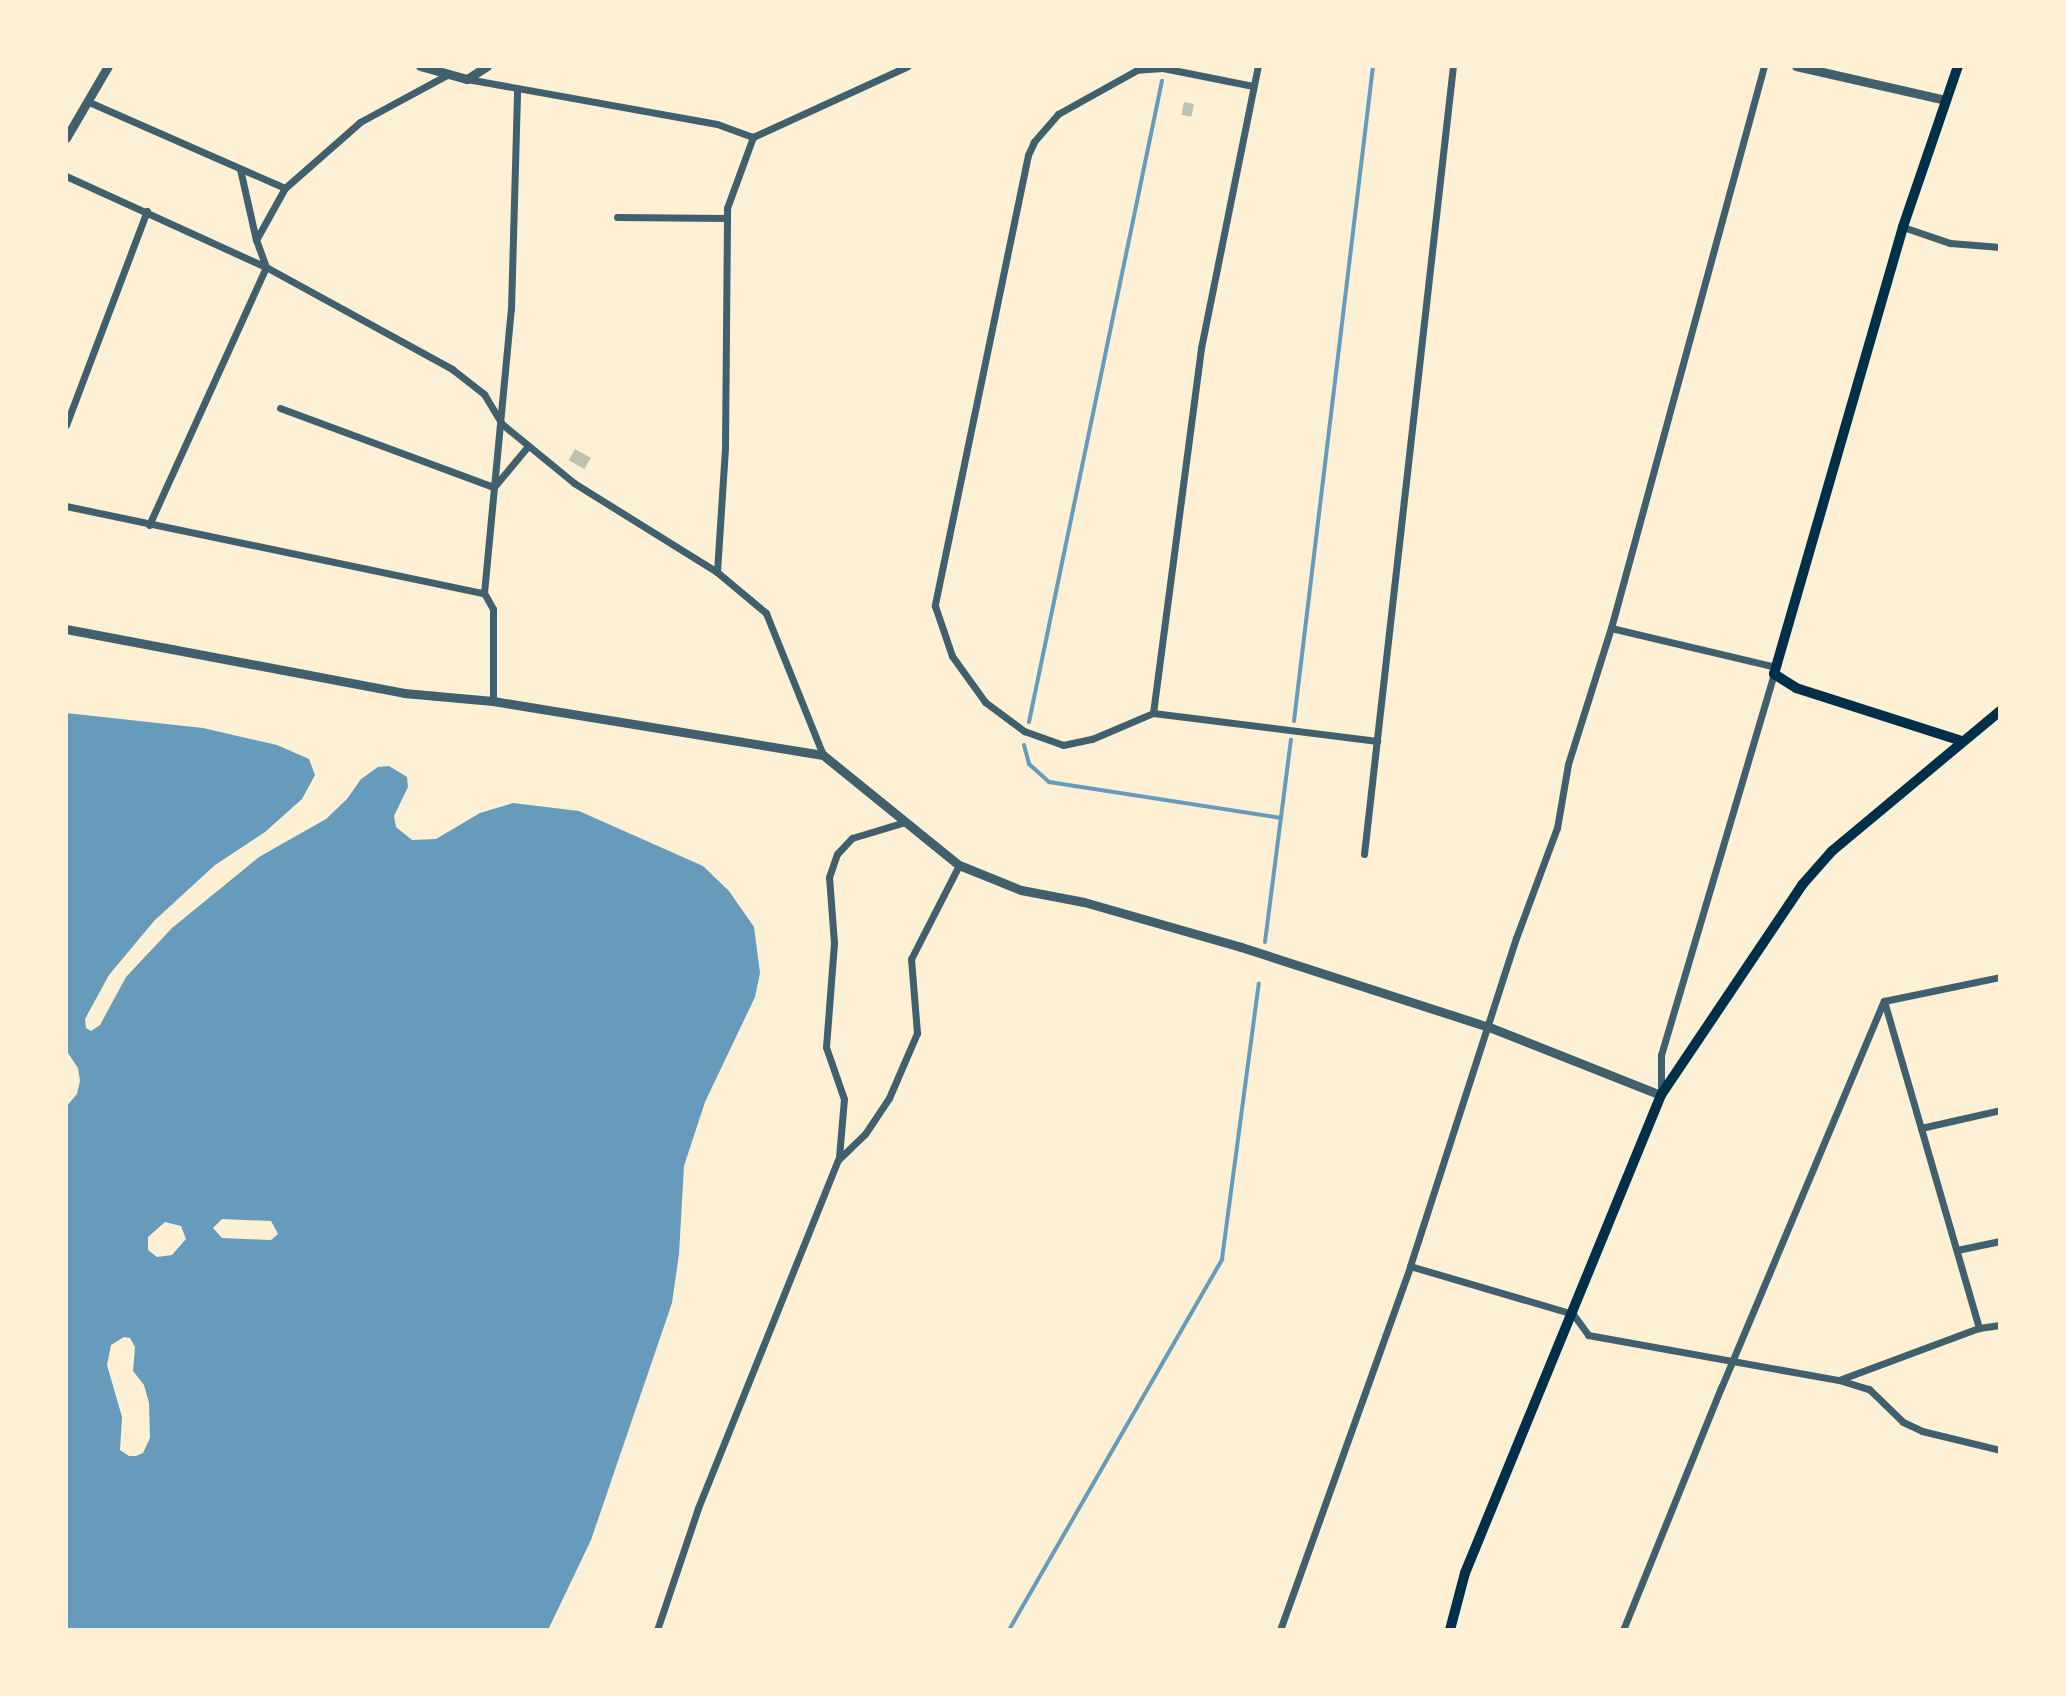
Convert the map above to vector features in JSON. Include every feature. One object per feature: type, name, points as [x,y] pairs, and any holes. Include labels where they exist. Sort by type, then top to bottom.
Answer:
[{"type":"main road","points":[[1958,66],[1903,227],[1775,671],[1796,688],[1962,741]]},
{"type":"main road","points":[[1450,1630],[1465,1573],[1661,1095],[1802,885],[1832,851],[2000,711]]},
{"type":"street","points":[[66,138],[108,66]]},
{"type":"street","points":[[420,66],[517,91],[717,124],[753,137],[908,66]]},
{"type":"street","points":[[467,79],[487,66]]},
{"type":"street","points":[[1153,713],[1201,348],[1258,66]]},
{"type":"street","points":[[1364,854],[1453,66]]},
{"type":"street","points":[[1280,1630],[1410,1266],[1557,828],[1568,764],[1611,628],[1764,66]]},
{"type":"street","points":[[1796,66],[1946,100]]},
{"type":"street","points":[[1253,86],[1163,68],[1137,70],[1058,114],[1034,142],[1028,155],[935,606],[952,656],[985,702],[1024,731],[1063,745],[1092,739],[1153,713],[1377,741]]},
{"type":"street","points":[[256,240],[285,188],[360,122],[447,75]]},
{"type":"street","points":[[493,701],[493,609],[484,593],[502,424],[516,210],[517,91]]},
{"type":"street","points":[[89,102],[285,188]]},
{"type":"street","points":[[717,572],[725,447],[727,208],[753,137]]},
{"type":"street","points":[[149,525],[266,267],[256,240],[240,169]]},
{"type":"street","points":[[66,176],[266,267],[452,369],[484,394],[502,424],[574,483],[717,572],[766,613],[823,755],[959,865],[1021,890],[1084,902],[1241,947],[1489,1027],[1661,1095],[1661,1055],[1775,671],[1611,628]]},
{"type":"street","points":[[66,425],[147,211]]},
{"type":"street","points":[[617,217],[727,218]]},
{"type":"street","points":[[1903,227],[1950,243],[2000,247]]},
{"type":"street","points":[[280,408],[494,487]]},
{"type":"street","points":[[494,487],[528,446]]},
{"type":"street","points":[[66,506],[484,593]]},
{"type":"street","points":[[66,629],[389,690],[493,701],[823,755]]},
{"type":"street","points":[[657,1630],[703,1494],[838,1160],[844,1129],[844,1099],[826,1047],[834,943],[829,877],[837,854],[852,838],[905,822]]},
{"type":"street","points":[[838,1160],[865,1134],[889,1098],[917,1033],[911,959],[959,865]]},
{"type":"street","points":[[1884,1001],[2000,977]]},
{"type":"street","points":[[1884,1001],[1979,1328]]},
{"type":"street","points":[[1623,1630],[1884,1001]]},
{"type":"street","points":[[1921,1128],[2000,1110]]},
{"type":"street","points":[[1957,1250],[2000,1241]]},
{"type":"street","points":[[1410,1266],[1573,1314],[1588,1335],[1839,1380],[1869,1389],[1903,1422],[1922,1431],[2000,1450]]},
{"type":"street","points":[[1839,1380],[1979,1328],[2000,1325]]},
{"type":"water","points":[[66,713],[203,728],[277,745],[309,759],[315,775],[302,799],[265,832],[215,865],[154,921],[109,975],[85,1019],[86,1028],[91,1031],[100,1025],[126,977],[172,928],[259,857],[326,819],[347,799],[361,779],[378,767],[389,766],[407,777],[408,787],[394,816],[396,827],[412,840],[436,839],[480,813],[513,803],[579,811],[703,866],[729,891],[754,927],[760,973],[755,997],[705,1102],[684,1166],[679,1254],[672,1303],[591,1540],[548,1630],[66,1630],[66,1107],[77,1094],[80,1081],[78,1068],[66,1050]],"holes":[[[222,1219],[271,1221],[278,1234],[271,1240],[222,1238],[213,1228]],[[165,1222],[181,1226],[186,1239],[172,1255],[157,1257],[148,1250],[148,1237]],[[124,1337],[130,1338],[135,1347],[133,1371],[144,1385],[149,1403],[150,1438],[143,1453],[136,1456],[129,1456],[120,1450],[122,1417],[107,1365],[111,1345]]]},
{"type":"building","points":[[1184,102],[1194,104],[1191,117],[1182,115]]},
{"type":"building","points":[[575,449],[591,458],[584,469],[569,460]]},
{"type":"waterway","points":[[1294,721],[1373,66]]},
{"type":"waterway","points":[[1029,722],[1162,81]]},
{"type":"waterway","points":[[1265,942],[1291,740]]},
{"type":"waterway","points":[[1024,745],[1029,764],[1049,782],[1281,818]]},
{"type":"waterway","points":[[1009,1630],[1222,1259],[1259,983]]}]
